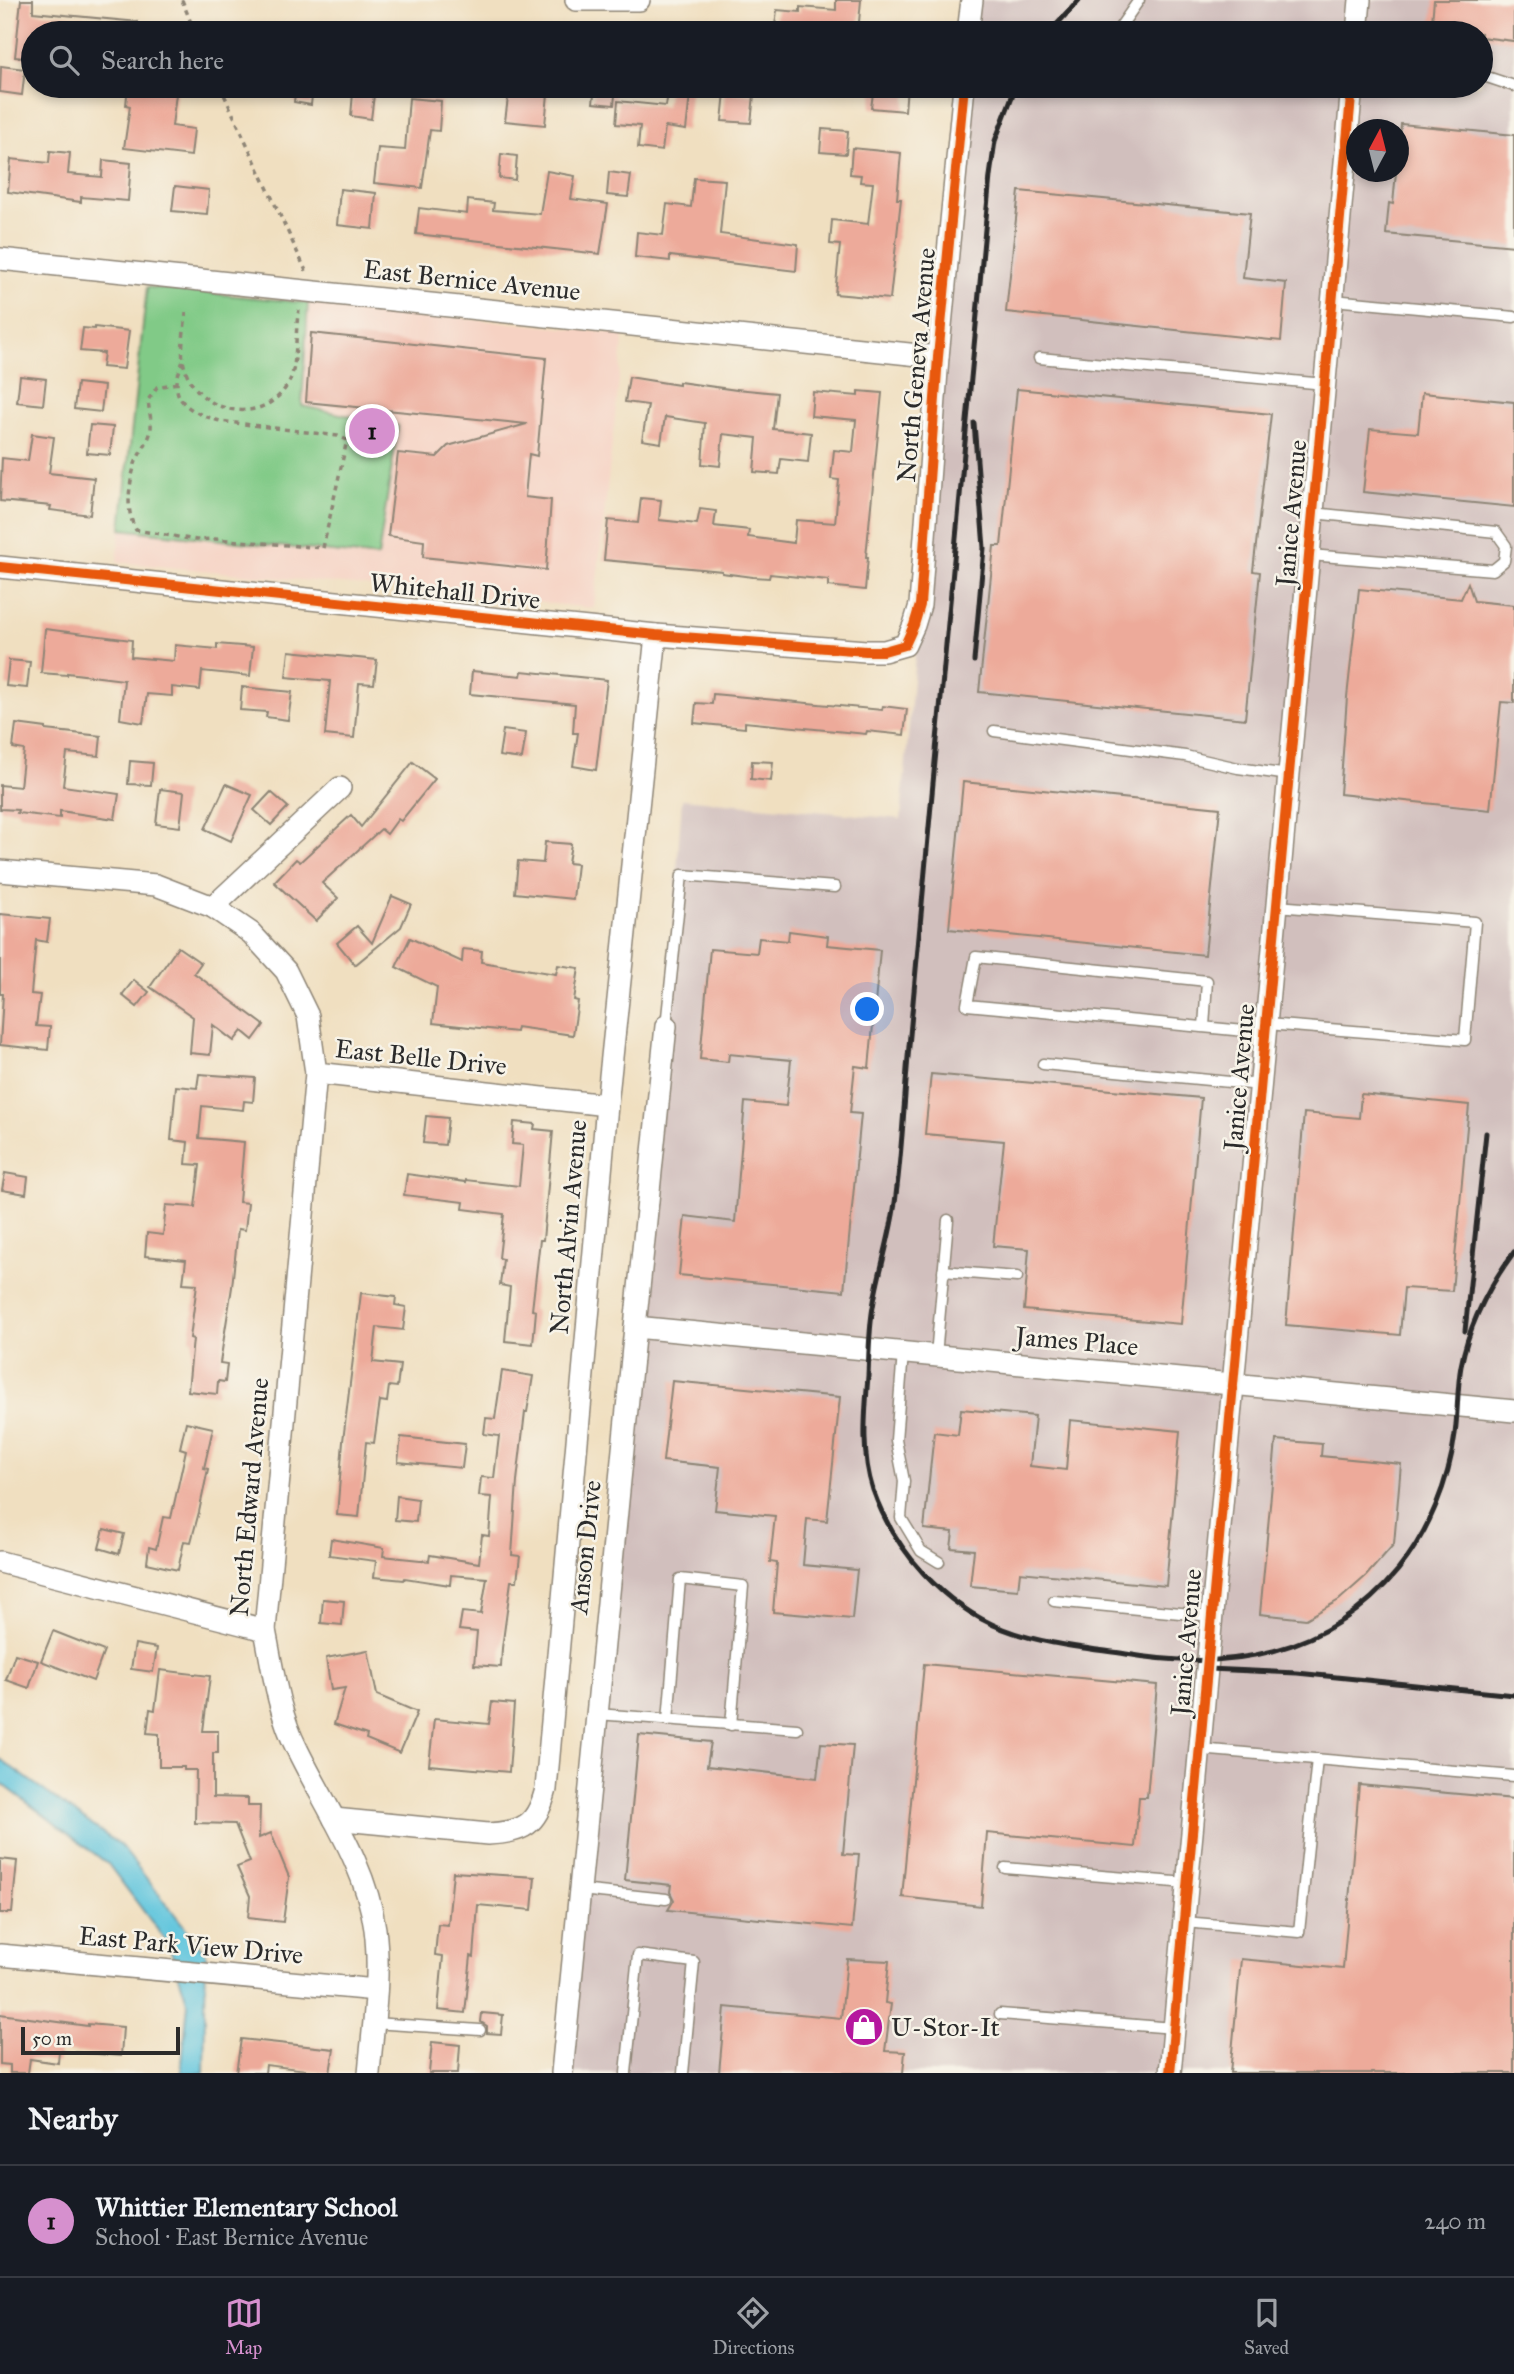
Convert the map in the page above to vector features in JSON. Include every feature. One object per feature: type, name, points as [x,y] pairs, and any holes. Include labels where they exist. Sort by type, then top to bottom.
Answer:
[{"type":"street","points":[[576,0],[639,0]]},
{"type":"street","points":[[969,21],[972,0]]},
{"type":"street","points":[[1358,21],[1360,0]]},
{"type":"street","name":"North Geneva Avenue","points":[[905,645],[920,605],[938,356],[963,98]]},
{"type":"street","name":"Janice Avenue","points":[[1170,2073],[1351,98]]},
{"type":"street","name":"East Bernice Avenue","points":[[0,259],[938,356]]},
{"type":"street","name":"Whitehall Drive","points":[[0,566],[656,635],[866,651],[884,651],[905,645]]},
{"type":"street","name":"North Alvin Avenue","points":[[334,1819],[488,1834],[513,1832],[533,1821],[542,1807],[546,1789],[607,1105],[656,635]]},
{"type":"street","points":[[213,907],[340,788]]},
{"type":"street","name":"East Belle Drive","points":[[0,871],[156,885],[213,907],[251,933],[286,971],[308,1016],[316,1073],[607,1105]]},
{"type":"street","name":"Anson Drive","points":[[562,2073],[666,1026]]},
{"type":"street","name":"North Edward Avenue","points":[[316,1073],[265,1630],[278,1698],[295,1746],[361,1874],[375,1929],[376,1990],[369,2073]]},
{"type":"street","name":"James Place","points":[[635,1327],[1514,1411]]},
{"type":"street","points":[[0,1562],[265,1630]]},
{"type":"street","name":"East Park View Drive","points":[[0,1955],[376,1990]]},
{"type":"lane","points":[[1124,21],[1139,0]]},
{"type":"lane","points":[[1493,79],[1514,86]]},
{"type":"lane","points":[[1333,300],[1514,317]]},
{"type":"lane","points":[[1039,358],[1325,384]]},
{"type":"lane","points":[[1310,555],[1493,570],[1504,561],[1506,546],[1496,532],[1313,513]]},
{"type":"lane","points":[[994,731],[1185,756],[1238,768],[1289,775]]},
{"type":"lane","points":[[666,1026],[682,875],[835,887]]},
{"type":"lane","points":[[1204,1027],[1207,981],[976,957],[967,1005],[1204,1027],[1465,1040],[1475,922],[1278,906]]},
{"type":"lane","points":[[1043,1064],[1261,1085]]},
{"type":"lane","points":[[936,1356],[948,1220]]},
{"type":"lane","points":[[943,1271],[1017,1278]]},
{"type":"lane","points":[[903,1353],[896,1440],[904,1481],[901,1518],[921,1551],[939,1562]]},
{"type":"lane","points":[[668,1720],[680,1579],[743,1587],[731,1724]]},
{"type":"lane","points":[[1054,1601],[1212,1616]]},
{"type":"lane","points":[[597,1714],[797,1729]]},
{"type":"lane","points":[[1199,1749],[1514,1776]]},
{"type":"lane","points":[[1184,1922],[1299,1932],[1317,1759]]},
{"type":"lane","points":[[1005,1868],[1187,1883]]},
{"type":"lane","points":[[580,1890],[666,1899]]},
{"type":"lane","points":[[626,2073],[638,1955],[694,1962],[683,2073]]},
{"type":"lane","points":[[1000,2014],[1174,2028]]},
{"type":"lane","points":[[373,2023],[480,2030]]},
{"type":"path","points":[[182,0],[190,21]]},
{"type":"path","points":[[177,383],[158,387],[148,400],[152,424],[150,435],[135,463],[129,505],[136,530],[196,540],[215,539],[323,548],[347,440],[338,436],[220,421],[201,415],[186,405],[177,391],[183,360]]},
{"type":"shaded area","points":[[972,0],[1514,0],[1514,2073],[561,2073],[666,1026],[682,799],[901,819],[963,98],[1493,98],[1493,21],[969,21]]},
{"type":"shaded area","points":[[147,287],[624,334],[594,608],[117,562]]},
{"type":"green space","points":[[147,287],[308,303],[302,406],[398,426],[378,557],[121,529]]},
{"type":"water","points":[[0,1759],[121,1846],[206,1954],[204,2073],[181,2073],[188,2004],[169,1945],[108,1864],[0,1782]]},
{"type":"building","points":[[21,0],[33,0],[33,12],[128,21],[21,21],[21,58],[15,57]]},
{"type":"building","points":[[836,0],[861,0],[859,21],[776,21],[777,10],[800,12],[800,7],[836,10]]},
{"type":"building","points":[[1434,0],[1514,0],[1514,41],[1493,38],[1493,21],[1432,21]]},
{"type":"building","points":[[1,66],[21,68],[21,95],[0,92]]},
{"type":"building","points":[[127,98],[176,98],[172,126],[194,129],[191,156],[124,148],[130,106],[126,105]]},
{"type":"building","points":[[294,98],[312,98],[311,105],[294,102]]},
{"type":"building","points":[[353,98],[374,98],[371,119],[351,116]]},
{"type":"building","points":[[409,98],[441,101],[439,131],[430,130],[422,188],[374,183],[378,148],[405,150]]},
{"type":"building","points":[[508,98],[548,98],[545,125],[505,121]]},
{"type":"building","points":[[594,98],[615,98],[614,105],[593,103]]},
{"type":"building","points":[[667,98],[690,98],[686,130],[665,127],[662,151],[638,148],[640,126],[616,124],[618,101],[666,106]]},
{"type":"building","points":[[724,98],[754,98],[751,123],[722,121]]},
{"type":"building","points":[[872,98],[906,98],[905,111],[871,108]]},
{"type":"building","points":[[1409,125],[1514,135],[1514,246],[1386,234],[1389,203],[1393,204],[1395,182],[1409,182]]},
{"type":"building","points":[[822,129],[848,131],[846,154],[820,152]]},
{"type":"building","points":[[852,148],[901,153],[897,199],[901,199],[890,299],[835,294],[840,245],[830,244],[832,220],[868,224],[873,183],[860,182],[861,175],[850,174]]},
{"type":"building","points":[[50,151],[70,153],[68,174],[102,177],[103,160],[131,163],[128,201],[81,197],[81,202],[8,192],[11,159],[49,163]]},
{"type":"building","points":[[501,154],[517,156],[515,180],[499,178]]},
{"type":"building","points":[[547,171],[575,176],[571,199],[608,204],[600,254],[416,234],[419,208],[467,214],[468,200],[494,203],[493,210],[540,214]]},
{"type":"building","points":[[609,172],[631,175],[628,197],[607,195]]},
{"type":"building","points":[[694,178],[725,180],[720,234],[798,244],[796,271],[670,256],[670,261],[635,257],[637,232],[663,235],[667,204],[691,207]]},
{"type":"building","points":[[175,186],[209,190],[207,214],[172,211]]},
{"type":"building","points":[[340,189],[376,193],[373,229],[337,225]]},
{"type":"building","points":[[1019,191],[1250,213],[1243,278],[1286,283],[1281,341],[1006,312]]},
{"type":"building","points":[[83,328],[129,331],[124,369],[102,367],[104,353],[80,351]]},
{"type":"building","points":[[311,333],[546,358],[537,456],[529,454],[525,497],[551,500],[546,570],[423,557],[424,541],[388,536],[398,453],[437,457],[448,446],[527,424],[306,402]]},
{"type":"building","points":[[20,376],[46,379],[43,405],[17,402]]},
{"type":"building","points":[[629,377],[679,385],[679,382],[777,393],[773,429],[811,433],[808,462],[781,459],[779,474],[754,472],[757,438],[723,434],[720,466],[702,464],[705,423],[665,417],[661,443],[642,440],[648,405],[625,402]]},
{"type":"building","points":[[77,383],[104,386],[101,412],[74,409]]},
{"type":"building","points":[[1017,389],[1271,414],[1253,571],[1260,572],[1245,719],[979,692],[994,546],[1001,546]]},
{"type":"building","points":[[858,391],[882,393],[865,590],[828,586],[828,580],[770,574],[769,578],[753,577],[722,571],[604,560],[608,520],[638,523],[641,498],[661,500],[659,520],[697,524],[700,509],[716,511],[714,526],[749,530],[748,537],[794,543],[796,520],[835,523],[839,480],[831,479],[834,450],[853,452],[856,420],[811,416],[813,392],[858,396]]},
{"type":"building","points":[[1422,393],[1514,402],[1514,507],[1363,492],[1370,429],[1418,433]]},
{"type":"building","points":[[90,425],[113,427],[110,455],[87,453]]},
{"type":"building","points":[[32,434],[54,437],[49,473],[94,478],[90,515],[50,510],[51,506],[0,501],[2,458],[28,461]]},
{"type":"building","points":[[1468,583],[1474,601],[1514,605],[1514,703],[1501,702],[1490,810],[1340,794],[1359,589],[1461,599]]},
{"type":"building","points":[[45,629],[132,640],[131,657],[174,661],[175,645],[217,649],[217,644],[253,647],[250,676],[202,671],[200,690],[172,687],[172,696],[147,694],[143,723],[120,719],[124,680],[67,673],[41,673]]},
{"type":"building","points":[[289,651],[377,660],[374,684],[359,683],[354,738],[325,735],[330,681],[286,677]]},
{"type":"building","points":[[9,660],[30,662],[27,688],[6,686]]},
{"type":"building","points":[[472,671],[521,676],[522,671],[607,680],[596,770],[573,766],[578,733],[573,733],[575,704],[470,694]]},
{"type":"building","points":[[242,687],[292,692],[288,720],[266,717],[267,712],[240,710]]},
{"type":"building","points":[[713,694],[882,710],[883,706],[907,709],[904,735],[745,722],[745,728],[694,723],[696,703],[712,704]]},
{"type":"building","points":[[16,724],[101,736],[99,756],[67,753],[63,786],[119,794],[115,819],[60,811],[60,818],[0,809],[0,785],[20,787],[24,750],[13,748]]},
{"type":"building","points":[[503,730],[526,733],[522,759],[499,756]]},
{"type":"building","points":[[130,761],[153,763],[151,785],[128,784]]},
{"type":"building","points":[[752,761],[773,762],[771,781],[751,779]]},
{"type":"building","points":[[413,762],[435,779],[387,834],[381,829],[322,883],[338,898],[316,921],[274,882],[296,859],[300,862],[351,815],[361,827]]},
{"type":"building","points":[[963,782],[1220,808],[1205,955],[949,929]]},
{"type":"building","points":[[226,784],[252,795],[231,841],[205,829]]},
{"type":"building","points":[[160,789],[184,792],[180,827],[156,824]]},
{"type":"building","points":[[271,792],[288,807],[271,825],[254,810]]},
{"type":"building","points":[[545,842],[571,844],[568,863],[577,864],[573,899],[515,893],[518,861],[543,863]]},
{"type":"building","points":[[392,896],[411,904],[401,927],[355,965],[337,943],[357,926],[372,943]]},
{"type":"building","points":[[0,914],[50,919],[47,942],[36,940],[31,994],[40,995],[36,1026],[50,1027],[48,1050],[0,1045],[3,994],[0,994]]},
{"type":"building","points":[[789,931],[828,936],[827,945],[880,950],[869,1068],[855,1066],[850,1113],[861,1114],[844,1291],[679,1275],[685,1216],[735,1222],[745,1102],[786,1106],[791,1060],[729,1054],[728,1062],[700,1059],[710,949],[757,953],[759,938],[788,941]]},
{"type":"building","points":[[410,938],[462,962],[463,949],[482,951],[481,962],[556,974],[558,965],[579,968],[574,1000],[578,1001],[573,1035],[517,1027],[516,1032],[433,1023],[437,987],[396,967]]},
{"type":"building","points":[[178,947],[201,963],[194,973],[264,1025],[253,1040],[242,1031],[234,1041],[213,1025],[210,1055],[190,1053],[193,1017],[150,987]]},
{"type":"building","points":[[134,980],[149,992],[137,1007],[122,995]]},
{"type":"building","points":[[199,1074],[255,1078],[253,1102],[244,1101],[243,1110],[202,1106],[199,1138],[244,1142],[239,1202],[248,1203],[245,1230],[238,1229],[220,1363],[227,1364],[225,1382],[218,1381],[217,1394],[188,1391],[193,1339],[190,1338],[197,1284],[183,1283],[186,1260],[145,1256],[147,1233],[163,1235],[166,1205],[195,1207],[200,1165],[186,1164],[188,1142],[171,1140],[176,1086],[197,1088]]},
{"type":"building","points":[[931,1074],[1201,1098],[1181,1324],[1024,1310],[1029,1249],[993,1246],[1004,1141],[925,1134]]},
{"type":"building","points":[[1361,1094],[1469,1105],[1452,1291],[1404,1288],[1400,1335],[1286,1325],[1304,1113],[1359,1118]]},
{"type":"building","points":[[426,1116],[448,1118],[445,1145],[423,1143]]},
{"type":"building","points":[[514,1122],[535,1124],[534,1129],[553,1131],[543,1240],[540,1240],[532,1310],[536,1311],[533,1344],[505,1341],[510,1287],[500,1285],[503,1259],[499,1258],[504,1214],[463,1209],[464,1202],[404,1195],[407,1174],[519,1186],[523,1145],[512,1144]]},
{"type":"building","points":[[5,1173],[28,1177],[26,1194],[2,1190]]},
{"type":"building","points":[[361,1293],[396,1297],[395,1305],[406,1307],[403,1330],[377,1327],[373,1362],[400,1365],[397,1387],[389,1386],[387,1402],[380,1401],[374,1443],[366,1442],[359,1517],[337,1515]]},
{"type":"building","points":[[502,1371],[533,1376],[525,1412],[517,1481],[512,1555],[520,1556],[517,1581],[511,1581],[501,1667],[474,1665],[477,1632],[459,1630],[462,1612],[481,1614],[487,1578],[451,1575],[450,1585],[405,1578],[374,1577],[376,1561],[329,1555],[331,1539],[384,1548],[383,1556],[429,1561],[430,1555],[479,1563],[482,1535],[489,1536],[492,1497],[479,1496],[481,1477],[494,1478],[499,1436],[484,1434],[486,1418],[495,1419]]},
{"type":"building","points":[[672,1381],[840,1397],[827,1521],[807,1519],[803,1565],[857,1570],[852,1619],[773,1612],[777,1563],[770,1562],[775,1516],[715,1510],[720,1467],[663,1461]]},
{"type":"building","points":[[961,1409],[1035,1416],[1030,1466],[1066,1470],[1070,1420],[1180,1431],[1166,1586],[1020,1572],[1018,1590],[970,1586],[974,1550],[951,1548],[953,1532],[924,1529],[934,1432],[958,1435]]},
{"type":"building","points":[[186,1422],[213,1428],[204,1468],[208,1469],[199,1512],[191,1542],[184,1541],[178,1570],[147,1563],[149,1547],[156,1549],[163,1517],[171,1518],[186,1450],[180,1448]]},
{"type":"building","points":[[401,1437],[465,1444],[462,1468],[398,1462]]},
{"type":"building","points":[[1276,1440],[1322,1444],[1321,1456],[1401,1464],[1394,1544],[1366,1576],[1339,1600],[1306,1619],[1260,1614]]},
{"type":"building","points":[[397,1496],[418,1499],[416,1522],[395,1520]]},
{"type":"building","points":[[104,1529],[124,1534],[119,1554],[99,1548]]},
{"type":"building","points":[[323,1599],[344,1601],[342,1625],[321,1623]]},
{"type":"building","points":[[53,1631],[104,1651],[93,1681],[41,1661]]},
{"type":"building","points":[[135,1644],[157,1648],[153,1672],[131,1669]]},
{"type":"building","points":[[368,1650],[377,1695],[417,1712],[400,1753],[366,1739],[367,1735],[334,1724],[345,1688],[331,1690],[326,1658]]},
{"type":"building","points":[[15,1654],[38,1661],[29,1688],[6,1680]]},
{"type":"building","points":[[924,1664],[1157,1685],[1147,1797],[1139,1797],[1135,1847],[987,1833],[981,1906],[902,1897]]},
{"type":"building","points":[[160,1670],[210,1676],[203,1731],[218,1731],[218,1753],[213,1753],[213,1797],[248,1798],[248,1806],[260,1806],[259,1838],[271,1833],[289,1877],[283,1922],[248,1918],[250,1896],[237,1867],[250,1862],[235,1824],[195,1823],[196,1770],[159,1767],[159,1734],[147,1733],[150,1709],[155,1710]]},
{"type":"building","points":[[492,1702],[514,1704],[509,1772],[429,1765],[434,1719],[489,1724]]},
{"type":"building","points":[[639,1735],[711,1742],[707,1766],[817,1778],[821,1743],[853,1745],[843,1854],[859,1855],[852,1928],[668,1910],[674,1900],[670,1892],[671,1885],[625,1880]]},
{"type":"building","points":[[1359,1785],[1514,1799],[1514,2073],[1230,2073],[1241,1959],[1343,1969]]},
{"type":"building","points":[[0,1859],[17,1861],[12,1913],[0,1913]]},
{"type":"building","points":[[453,1872],[535,1877],[532,1910],[478,1905],[474,1957],[471,1956],[465,2013],[438,2010],[443,1956],[435,1955],[438,1924],[448,1925]]},
{"type":"building","points":[[847,1959],[889,1961],[885,2003],[891,2004],[885,2051],[905,2052],[903,2073],[719,2073],[725,2007],[841,2018]]},
{"type":"building","points":[[482,2013],[503,2015],[501,2034],[487,2033],[487,2026],[481,2022]]},
{"type":"building","points":[[0,2014],[88,2026],[123,2027],[121,2056],[59,2051],[58,2063],[30,2059],[28,2073],[10,2073],[10,2065],[0,2064]]},
{"type":"building","points":[[241,2039],[334,2049],[330,2073],[266,2065],[265,2073],[236,2073]]},
{"type":"building","points":[[432,2042],[460,2045],[458,2073],[429,2073]]},
{"type":"railway","points":[[1060,21],[1079,0]]},
{"type":"railway","points":[[1011,98],[995,141],[990,176],[898,1178],[892,1223],[871,1324],[865,1448],[869,1476],[882,1512],[908,1554],[941,1590],[981,1619],[1018,1634],[1095,1650],[1164,1659],[1202,1660],[1239,1658],[1274,1651],[1308,1639],[1340,1622],[1370,1599],[1398,1570],[1419,1540],[1436,1506],[1448,1470],[1456,1426],[1460,1374],[1469,1335],[1488,1292],[1514,1252]]},
{"type":"railway","points":[[974,423],[984,548],[974,661]]},
{"type":"railway","points":[[1465,1331],[1486,1133]]},
{"type":"railway","points":[[1209,1669],[1297,1673],[1514,1695]]},
{"type":"cycle path","points":[[0,567],[656,635],[866,651],[884,651],[905,645],[920,605],[938,357],[963,98]]},
{"type":"cycle path","points":[[1170,2073],[1351,98]]},
{"type":"place","name":"Whittier Elementary School","points":[[372,431]]},
{"type":"place","name":"U-Stor-It","points":[[864,2027]]}]
